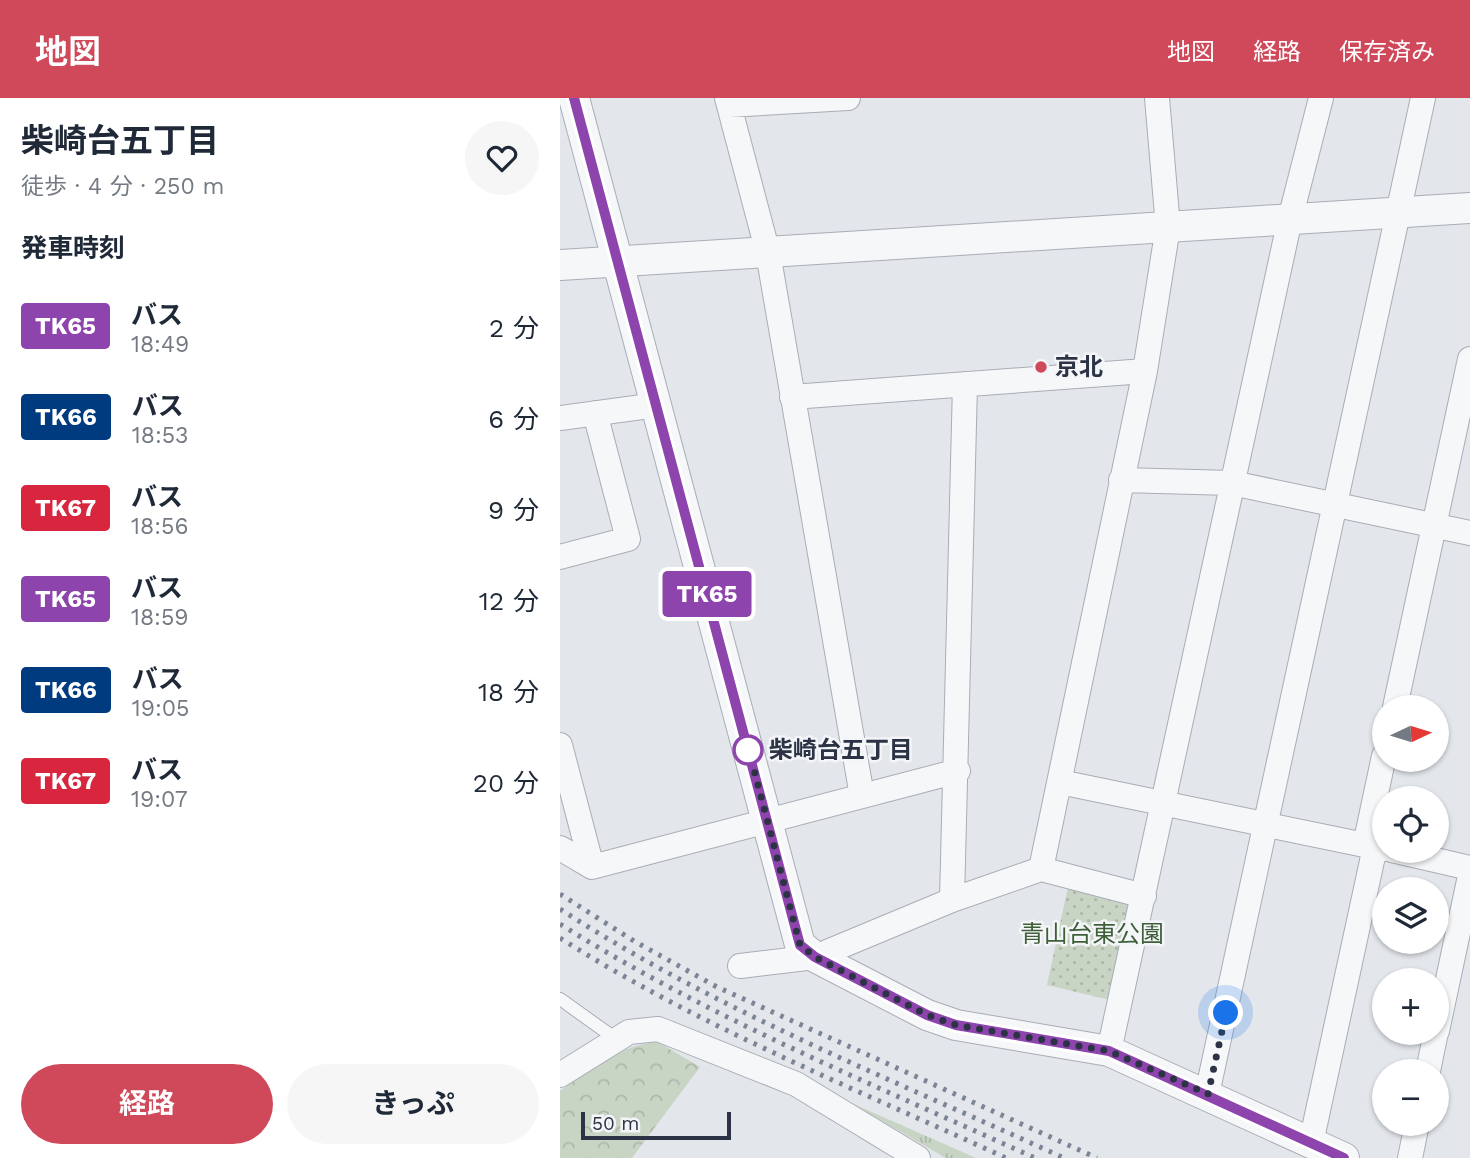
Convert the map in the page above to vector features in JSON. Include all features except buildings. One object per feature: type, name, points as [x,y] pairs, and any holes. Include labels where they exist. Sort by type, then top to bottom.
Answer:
[{"type":"street","points":[[848,98],[728,101],[768,253],[862,796]]},
{"type":"street","points":[[1041,869],[1145,371],[1167,227],[1157,98]]},
{"type":"street","points":[[1109,1051],[1290,219],[1321,98]]},
{"type":"street","points":[[1208,1094],[1423,98]]},
{"type":"street","points":[[571,111],[618,261],[800,945],[815,957],[927,1015],[956,1025],[1109,1051],[1344,1158]]},
{"type":"street","points":[[560,265],[1470,208]]},
{"type":"street","points":[[1398,695],[1470,359]]},
{"type":"street","points":[[792,397],[1145,371]]},
{"type":"street","points":[[952,900],[958,771],[965,384]]},
{"type":"street","points":[[560,418],[656,405]]},
{"type":"street","points":[[560,557],[628,539],[596,413]]},
{"type":"street","points":[[1121,480],[1232,483],[1470,533]]},
{"type":"street","points":[[560,745],[592,867]]},
{"type":"street","points":[[560,848],[592,867],[958,771]]},
{"type":"street","points":[[1060,782],[1372,847]]},
{"type":"street","points":[[1311,1143],[1376,863]]},
{"type":"street","points":[[1447,863],[1470,868]]},
{"type":"street","points":[[740,966],[815,957],[952,900],[1041,869],[1144,896]]},
{"type":"street","points":[[1449,975],[1470,876]]},
{"type":"street","points":[[560,1075],[616,1039],[643,1028],[658,1029],[796,1084],[918,1158]]},
{"type":"street","points":[[1410,1158],[1415,1136]]},
{"type":"lane","points":[[560,999],[616,1039]]},
{"type":"green space","name":"青山台東公園","points":[[1068,887],[1126,900],[1131,907],[1110,1000],[1047,985]]},
{"type":"green space","points":[[658,1042],[700,1067],[632,1158],[560,1158],[560,1091],[618,1053]]},
{"type":"green space","points":[[849,1102],[976,1158],[946,1158]]},
{"type":"railway","points":[[560,894],[634,941],[717,987],[1097,1158]]},
{"type":"railway","points":[[560,909],[620,946],[744,1012],[1064,1158]]},
{"type":"railway","points":[[560,924],[617,958],[734,1020],[1035,1158]]},
{"type":"railway","points":[[560,938],[613,970],[723,1029],[1006,1158]]},
{"type":"bus line","name":"TK65","points":[[574,98],[800,945],[815,957],[927,1015],[956,1025],[1109,1051],[1344,1158]]},
{"type":"place","name":"京北","points":[[1041,367]]},
{"type":"place","name":"柴崎台五丁目","points":[[748,750]]},
{"type":"route","points":[[748,750],[747,743],[800,945],[815,957],[927,1015],[956,1025],[1109,1051],[1208,1094],[1226,1013]]}]
